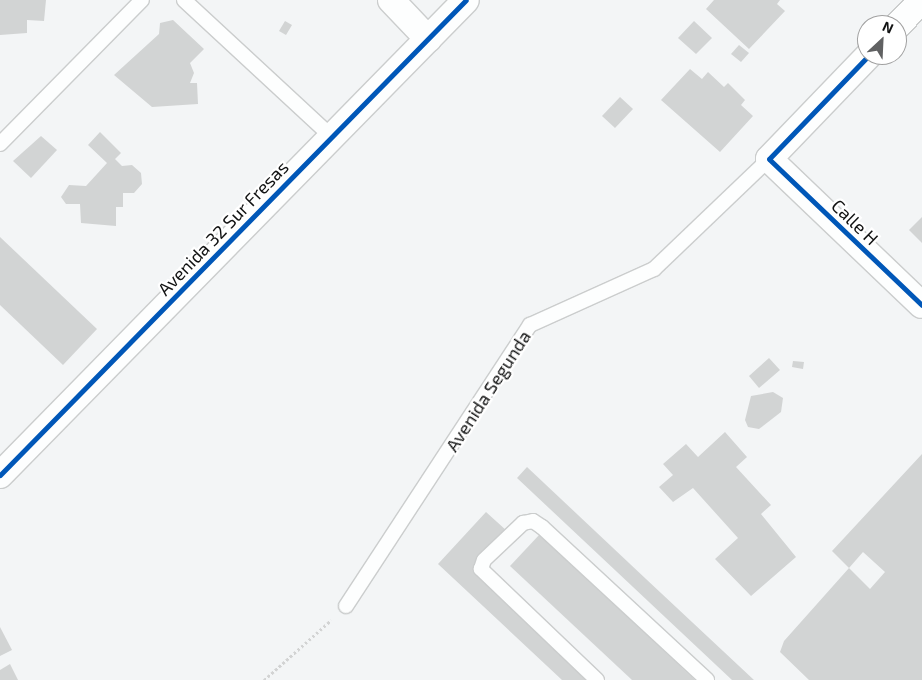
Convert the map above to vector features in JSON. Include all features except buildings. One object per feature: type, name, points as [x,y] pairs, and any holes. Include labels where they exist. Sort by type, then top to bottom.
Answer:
[{"type":"street","points":[[391,0],[428,39]]},
{"type":"street","name":"Avenida 32 Sur Fresas","points":[[0,475],[466,0]]},
{"type":"street","points":[[907,16],[922,0]]},
{"type":"street","name":"Avenida Segunda","points":[[769,159],[859,65]]},
{"type":"street","name":"Calle H","points":[[769,159],[922,304]]},
{"type":"lane","points":[[0,144],[142,0]]},
{"type":"lane","points":[[184,0],[332,137]]},
{"type":"lane","name":"Avenida Segunda","points":[[346,606],[530,325],[654,269],[769,159]]},
{"type":"lane","points":[[597,680],[481,569],[484,560],[523,523],[533,521],[542,527],[707,680]]},
{"type":"path","points":[[264,680],[346,606]]},
{"type":"cycle path","points":[[0,475],[466,0]]},
{"type":"cycle path","points":[[859,65],[769,159],[922,305]]}]
